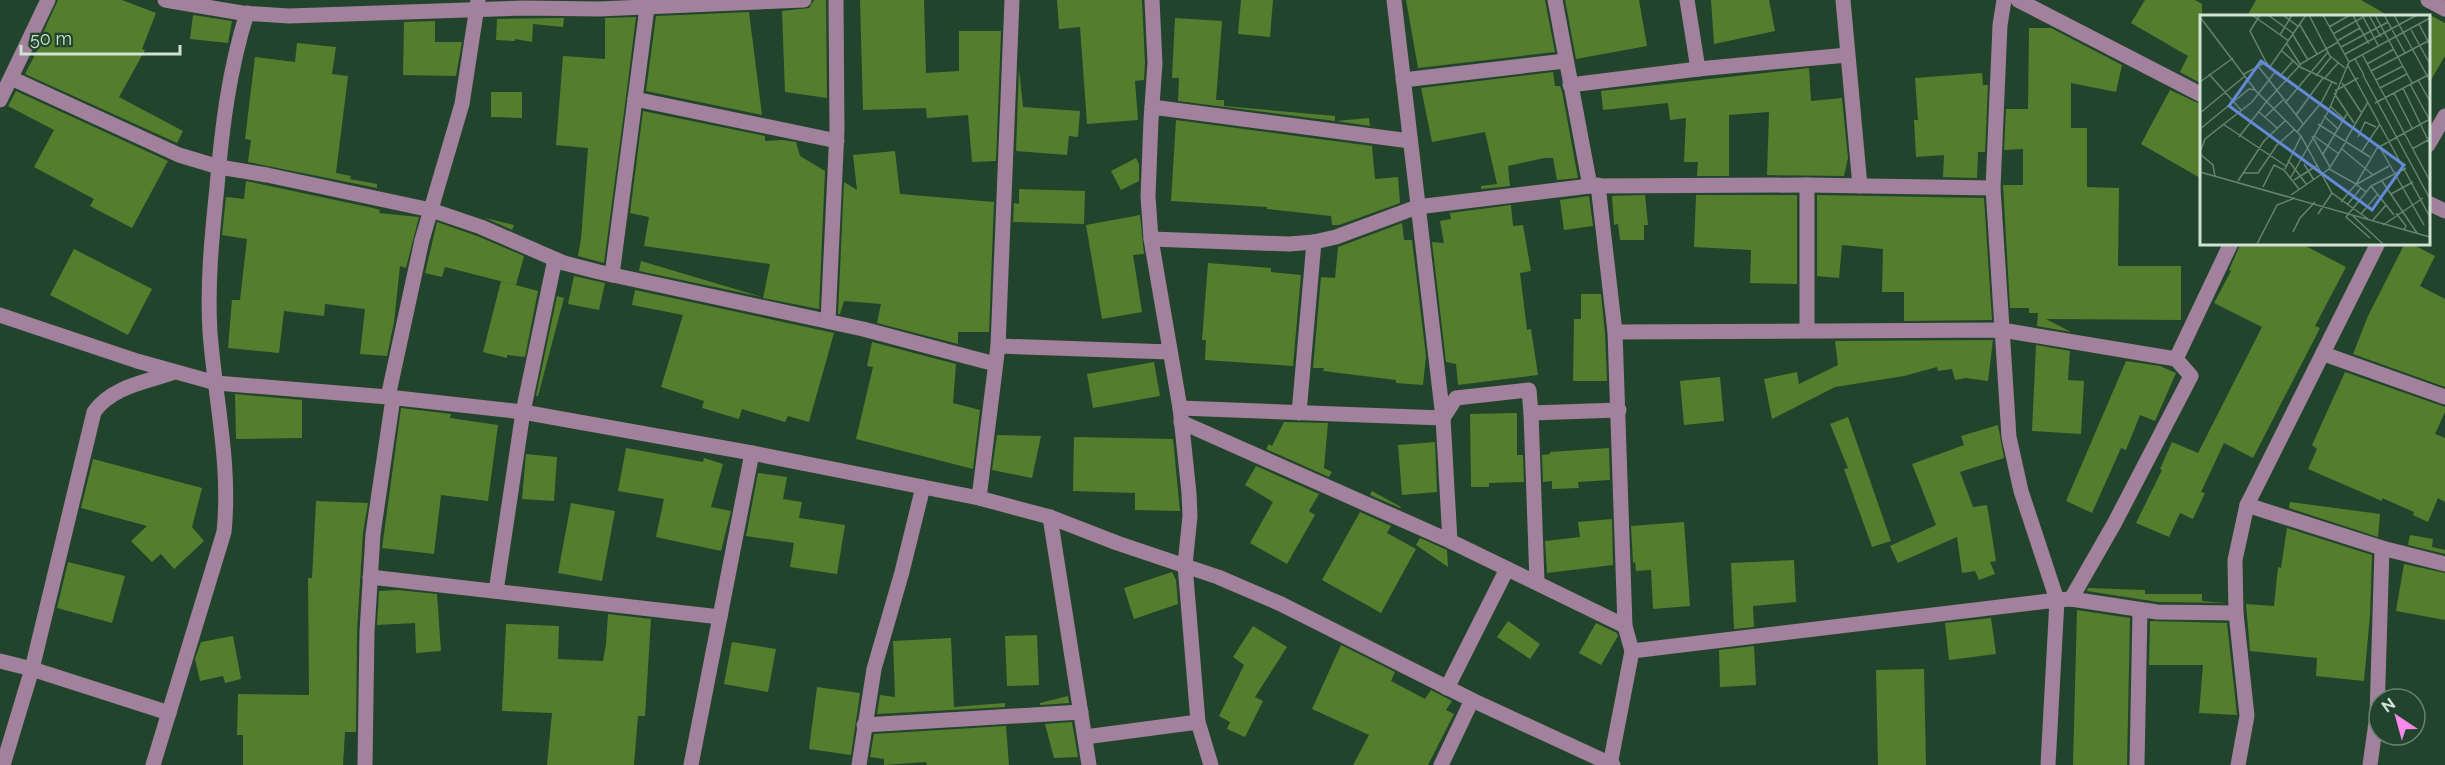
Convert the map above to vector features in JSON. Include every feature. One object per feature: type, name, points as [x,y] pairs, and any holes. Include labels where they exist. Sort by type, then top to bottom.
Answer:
[{"type":"street","points":[[0,100],[48,0]]},
{"type":"street","points":[[165,0],[247,13],[290,16],[328,7],[804,0]]},
{"type":"street","points":[[828,321],[837,141],[837,0]]},
{"type":"street","points":[[979,498],[998,346],[1012,0]]},
{"type":"street","points":[[1152,0],[1155,40],[1148,196],[1151,239],[1181,415],[1190,516],[1185,565],[1198,722],[1211,765]]},
{"type":"street","points":[[1394,0],[1443,418],[1450,541]]},
{"type":"street","points":[[0,315],[175,372],[216,383],[523,412],[923,486],[1050,517],[1117,543],[1185,565],[1281,604],[1472,700],[1611,764],[1632,651],[1625,626],[1615,332],[1594,185],[1570,85],[1555,0]]},
{"type":"street","points":[[1687,0],[1698,69]]},
{"type":"street","points":[[1843,0],[1860,186]]},
{"type":"street","points":[[2004,0],[2000,25],[1993,188],[2009,437],[2021,491],[2064,600],[2048,765]]},
{"type":"street","points":[[2018,0],[2200,93]]},
{"type":"street","points":[[2428,0],[2445,9]]},
{"type":"street","points":[[612,275],[648,4]]},
{"type":"street","points":[[365,765],[370,578],[374,523],[390,398],[410,290],[462,104],[478,5]]},
{"type":"street","points":[[153,765],[224,532],[227,502],[224,446],[208,300],[219,167],[231,68],[247,13]]},
{"type":"street","points":[[1570,85],[1698,69],[1847,55]]},
{"type":"street","points":[[1403,80],[1565,61]]},
{"type":"street","points":[[11,78],[171,151],[219,167],[431,210],[502,236],[555,259],[612,275],[828,321],[995,364]]},
{"type":"street","points":[[635,99],[837,141]]},
{"type":"street","points":[[1152,107],[1410,141]]},
{"type":"street","points":[[2430,142],[2445,116]]},
{"type":"street","points":[[1151,239],[1289,244],[1314,242],[1336,237],[1418,207],[1594,185],[1993,188]]},
{"type":"street","points":[[1807,185],[1808,330]]},
{"type":"street","points":[[2430,204],[2445,211]]},
{"type":"street","points":[[1299,413],[1314,242]]},
{"type":"street","points":[[2176,359],[2231,244]]},
{"type":"street","points":[[2238,765],[2247,716],[2236,613],[2235,560],[2247,505],[2378,244]]},
{"type":"street","points":[[496,591],[523,412],[555,259]]},
{"type":"street","points":[[1615,332],[2002,330],[2176,359],[2191,376],[2114,524],[2064,600]]},
{"type":"street","points":[[998,346],[1170,352]]},
{"type":"street","points":[[2324,354],[2445,398]]},
{"type":"street","points":[[3,765],[32,669],[94,412],[111,394],[175,372]]},
{"type":"street","points":[[1443,418],[1456,398],[1528,390],[1531,413],[1537,582]]},
{"type":"street","points":[[1531,413],[1619,410]]},
{"type":"street","points":[[1181,415],[1299,413],[1443,418]]},
{"type":"street","points":[[1181,415],[1537,582],[1625,626]]},
{"type":"street","points":[[692,765],[752,453]]},
{"type":"street","points":[[859,765],[874,669],[902,572],[923,486]]},
{"type":"street","points":[[2247,505],[2382,548],[2445,564]]},
{"type":"street","points":[[1050,517],[1089,765]]},
{"type":"street","points":[[2370,765],[2377,715],[2382,548]]},
{"type":"street","points":[[1447,687],[1507,569]]},
{"type":"street","points":[[370,578],[720,617]]},
{"type":"street","points":[[1632,651],[2064,600],[2157,612],[2236,613]]},
{"type":"street","points":[[2137,765],[2140,610]]},
{"type":"street","points":[[0,661],[169,713]]},
{"type":"street","points":[[1441,765],[1472,700]]},
{"type":"street","points":[[864,725],[1081,712]]},
{"type":"street","points":[[1085,737],[1198,722]]},
{"type":"building","points":[[58,0],[122,0],[156,13],[142,49],[145,50],[119,97],[183,131],[177,143],[25,74]]},
{"type":"building","points":[[814,0],[826,0],[827,98],[785,92],[782,11],[809,8]]},
{"type":"building","points":[[860,0],[924,0],[926,73],[959,71],[959,31],[1001,31],[996,161],[972,162],[968,115],[927,118],[926,108],[863,110]]},
{"type":"building","points":[[1057,0],[1142,0],[1145,63],[1144,80],[1135,81],[1138,120],[1087,124],[1080,27],[1059,29]]},
{"type":"building","points":[[1241,0],[1273,0],[1270,37],[1238,34]]},
{"type":"building","points":[[1406,0],[1545,0],[1555,52],[1418,68]]},
{"type":"building","points":[[1565,0],[1639,0],[1647,46],[1576,59]]},
{"type":"building","points":[[1711,0],[1769,0],[1775,31],[1714,44]]},
{"type":"building","points":[[2145,0],[2195,0],[2202,4],[2200,83],[2180,72],[2188,56],[2131,23]]},
{"type":"building","points":[[2256,0],[2361,0],[2387,15],[2248,15]]},
{"type":"building","points":[[749,12],[762,115],[646,91],[656,16]]},
{"type":"building","points":[[193,15],[232,21],[228,43],[190,39]]},
{"type":"building","points":[[2430,15],[2445,23],[2445,56],[2430,82]]},
{"type":"building","points":[[636,17],[604,263],[578,256],[588,148],[556,145],[563,56],[605,59],[605,18]]},
{"type":"building","points":[[564,18],[563,27],[533,24],[532,42],[515,39],[515,41],[496,40],[497,19]]},
{"type":"building","points":[[1175,18],[1222,21],[1216,100],[1224,100],[1224,106],[1335,116],[1335,121],[1178,101],[1179,78],[1172,78]]},
{"type":"building","points":[[435,21],[435,42],[462,42],[456,76],[403,75],[404,22]]},
{"type":"building","points":[[2029,28],[2051,28],[2122,65],[2116,92],[2071,83],[2071,128],[2087,128],[2087,187],[2119,188],[2118,266],[2181,266],[2181,320],[2046,319],[2071,332],[2037,326],[2038,313],[2029,313],[2029,308],[2010,308],[2003,185],[2023,185],[2023,149],[2004,150],[2006,109],[2028,109]]},
{"type":"building","points":[[297,43],[336,47],[332,74],[348,76],[336,173],[351,176],[350,179],[377,184],[377,188],[248,162],[251,140],[245,139],[255,57],[295,62]]},
{"type":"building","points":[[1809,68],[1811,101],[1842,98],[1848,158],[1844,176],[1767,175],[1769,112],[1729,115],[1729,176],[1697,176],[1698,162],[1684,162],[1686,118],[1670,120],[1668,103],[1603,110],[1601,91]]},
{"type":"building","points":[[1019,69],[1023,107],[1080,111],[1078,137],[1069,136],[1067,155],[1016,151]]},
{"type":"building","points":[[1553,72],[1555,86],[1560,86],[1562,91],[1578,178],[1557,180],[1553,158],[1544,158],[1508,166],[1510,186],[1481,189],[1481,186],[1497,184],[1485,132],[1432,142],[1421,88]]},
{"type":"building","points":[[1982,73],[1983,85],[1988,85],[1985,152],[1978,152],[1977,178],[1943,177],[1944,155],[1916,157],[1914,120],[1918,120],[1915,78]]},
{"type":"building","points":[[2170,90],[2200,104],[2200,178],[2141,144]]},
{"type":"building","points":[[16,91],[168,161],[132,228],[90,206],[94,199],[34,167],[54,130],[8,106]]},
{"type":"building","points":[[491,92],[522,92],[522,118],[491,117]]},
{"type":"building","points":[[643,111],[765,136],[765,141],[796,142],[800,156],[825,171],[819,309],[763,298],[770,264],[644,246],[649,217],[630,213]]},
{"type":"building","points":[[1369,118],[1370,126],[1336,121]]},
{"type":"building","points":[[1176,120],[1372,146],[1375,179],[1398,177],[1400,203],[1339,225],[1332,225],[1331,216],[1267,209],[1267,207],[1171,201]]},
{"type":"building","points":[[895,151],[900,194],[994,202],[989,332],[958,332],[958,344],[877,323],[881,304],[844,301],[840,314],[838,314],[844,182],[857,190],[853,155]]},
{"type":"building","points":[[1136,158],[1139,164],[1139,181],[1121,190],[1111,171]]},
{"type":"building","points":[[246,181],[373,208],[380,210],[379,213],[419,217],[406,268],[400,266],[394,322],[387,356],[360,354],[365,309],[325,304],[324,316],[284,311],[279,353],[228,348],[232,300],[240,300],[247,239],[222,235],[226,197],[244,199]]},
{"type":"building","points":[[1019,189],[1085,191],[1084,224],[1013,222],[1014,203],[1019,204]]},
{"type":"building","points":[[1645,195],[1648,225],[1644,225],[1644,240],[1620,240],[1618,224],[1614,225],[1612,196]]},
{"type":"building","points":[[1696,195],[1797,195],[1797,284],[1750,283],[1751,250],[1694,247]]},
{"type":"building","points":[[1817,195],[1984,198],[1992,320],[1904,321],[1904,292],[1882,292],[1883,249],[1842,245],[1839,278],[1817,276]]},
{"type":"building","points":[[1589,196],[1593,226],[1564,230],[1560,200]]},
{"type":"building","points":[[1511,205],[1513,226],[1523,225],[1531,271],[1520,273],[1527,330],[1531,329],[1538,375],[1458,385],[1456,364],[1446,362],[1432,242],[1444,243],[1440,221],[1451,219],[1450,213]]},
{"type":"building","points":[[1140,215],[1144,254],[1133,255],[1142,312],[1102,319],[1086,225]]},
{"type":"building","points":[[485,218],[514,225],[512,230]]},
{"type":"building","points":[[437,222],[524,256],[516,285],[445,267],[442,277],[425,273]]},
{"type":"building","points":[[1402,223],[1404,240],[1412,240],[1426,356],[1423,385],[1396,383],[1396,380],[1313,368],[1321,277],[1335,278],[1338,247]]},
{"type":"building","points":[[2241,244],[2302,244],[2346,267],[2315,326],[2320,328],[2253,458],[2224,443],[2201,492],[2205,493],[2193,519],[2180,513],[2169,537],[2136,523],[2162,470],[2160,469],[2172,442],[2198,453],[2262,327],[2214,303],[2231,271],[2229,270]]},
{"type":"building","points":[[2404,244],[2412,244],[2435,256],[2420,286],[2445,299],[2445,387],[2353,354],[2368,316]]},
{"type":"building","points":[[74,249],[152,289],[128,335],[50,295]]},
{"type":"building","points":[[641,261],[762,297],[639,271]]},
{"type":"building","points":[[1208,263],[1271,268],[1271,272],[1301,275],[1293,366],[1205,360],[1206,340],[1202,340]]},
{"type":"building","points":[[574,276],[605,283],[599,310],[568,304]]},
{"type":"building","points":[[501,281],[538,291],[525,357],[507,355],[507,358],[483,352]]},
{"type":"building","points":[[635,290],[834,333],[809,422],[788,416],[785,422],[742,409],[739,419],[702,408],[704,401],[661,387],[683,315],[632,305]]},
{"type":"building","points":[[1581,294],[1601,294],[1607,381],[1573,381],[1574,319],[1581,319]]},
{"type":"building","points":[[557,296],[564,298],[538,396],[536,396]]},
{"type":"building","points":[[1993,340],[1988,381],[1966,378],[1955,380],[1952,369],[1938,371],[1937,367],[1904,376],[1835,387],[1772,419],[1764,379],[1797,372],[1799,384],[1838,365],[1835,341]]},
{"type":"building","points":[[872,342],[956,364],[953,403],[980,410],[973,469],[856,439],[873,367],[867,366]]},
{"type":"building","points":[[2036,345],[2070,351],[2068,380],[2084,381],[2081,434],[2032,431]]},
{"type":"building","points":[[2126,361],[2160,366],[2176,373],[2155,421],[2140,415],[2126,450],[2121,448],[2092,513],[2066,501]]},
{"type":"building","points":[[1154,362],[1160,396],[1093,408],[1087,374]]},
{"type":"building","points":[[2345,372],[2445,407],[2435,434],[2445,438],[2445,502],[2438,498],[2428,522],[2413,515],[2414,512],[2382,498],[2382,501],[2308,469],[2317,449],[2312,445]]},
{"type":"building","points":[[1720,377],[1724,421],[1684,425],[1680,381]]},
{"type":"building","points":[[235,394],[302,400],[302,438],[236,439]]},
{"type":"building","points":[[401,408],[451,414],[450,418],[498,425],[488,501],[441,495],[434,554],[382,548]]},
{"type":"building","points":[[1517,413],[1517,455],[1523,455],[1524,482],[1489,483],[1489,487],[1471,487],[1470,414]]},
{"type":"building","points":[[1848,417],[1891,541],[1872,547],[1844,469],[1848,468],[1830,424]]},
{"type":"building","points":[[1284,422],[1328,423],[1324,468],[1332,472],[1329,477],[1266,449],[1269,444],[1272,446]]},
{"type":"building","points":[[1998,425],[2004,458],[1960,472],[1973,507],[1987,505],[1996,561],[1990,562],[1995,574],[1979,580],[1975,571],[1962,573],[1957,537],[1898,563],[1890,546],[1936,525],[1912,464],[1964,445],[1961,436]]},
{"type":"building","points":[[997,435],[1041,436],[1032,478],[992,470]]},
{"type":"building","points":[[1074,437],[1173,439],[1180,511],[1135,510],[1135,493],[1073,491]]},
{"type":"building","points":[[1435,442],[1437,492],[1402,495],[1398,445]]},
{"type":"building","points":[[626,448],[703,462],[704,458],[723,464],[711,507],[731,511],[721,551],[656,537],[664,499],[618,491]]},
{"type":"building","points":[[1609,448],[1610,480],[1578,482],[1579,488],[1552,489],[1552,481],[1543,482],[1542,455],[1550,454],[1550,452]]},
{"type":"building","points":[[526,454],[557,457],[554,501],[522,499]]},
{"type":"building","points":[[93,459],[202,488],[192,527],[204,541],[174,569],[161,554],[152,562],[131,541],[147,526],[81,508]]},
{"type":"building","points":[[1256,466],[1319,494],[1309,511],[1315,515],[1287,564],[1250,543],[1273,502],[1245,485]]},
{"type":"building","points":[[758,473],[787,477],[783,499],[802,502],[799,518],[845,525],[837,574],[790,567],[794,543],[746,536]]},
{"type":"building","points":[[1372,491],[1401,507],[1370,495]]},
{"type":"building","points":[[316,501],[368,503],[363,533],[357,631],[356,732],[345,732],[343,765],[243,765],[243,735],[237,735],[238,694],[309,695],[308,578],[312,578]]},
{"type":"building","points":[[2290,502],[2380,514],[2378,537],[2289,508]]},
{"type":"building","points":[[571,503],[615,511],[602,581],[558,573]]},
{"type":"building","points":[[1360,512],[1391,526],[1387,533],[1416,549],[1381,613],[1322,580]]},
{"type":"building","points":[[1612,519],[1613,565],[1547,573],[1545,541],[1580,537],[1578,522]]},
{"type":"building","points":[[1684,522],[1690,606],[1653,609],[1651,570],[1636,571],[1635,562],[1633,563],[1631,526]]},
{"type":"building","points":[[2287,528],[2372,555],[2370,615],[2364,681],[2316,676],[2317,658],[2250,651],[2246,604],[2274,606],[2278,567],[2281,568]]},
{"type":"building","points":[[2410,535],[2433,539],[2432,547],[2445,550],[2445,554],[2408,545]]},
{"type":"building","points":[[1420,538],[1447,550],[1448,567],[1416,545]]},
{"type":"building","points":[[1794,560],[1796,602],[1753,606],[1754,627],[1734,629],[1731,563]]},
{"type":"building","points":[[68,562],[125,576],[112,623],[57,608]]},
{"type":"building","points":[[2404,564],[2445,573],[2445,620],[2396,611]]},
{"type":"building","points":[[1172,572],[1176,580],[1178,604],[1134,619],[1124,588]]},
{"type":"building","points":[[2088,588],[2145,590],[2145,594],[2202,594],[2202,601],[2226,603],[2158,602],[2087,591]]},
{"type":"building","points":[[398,590],[437,594],[441,651],[416,653],[415,623],[377,625],[379,591]]},
{"type":"building","points":[[2077,610],[2130,618],[2127,765],[2073,765]]},
{"type":"building","points":[[608,614],[651,619],[645,716],[638,716],[634,765],[547,765],[552,713],[502,711],[506,624],[559,626],[558,659],[603,661]]},
{"type":"building","points":[[1991,618],[1996,654],[1949,660],[1945,623]]},
{"type":"building","points":[[1508,621],[1540,644],[1530,659],[1497,637]]},
{"type":"building","points":[[2150,621],[2227,623],[2237,715],[2199,713],[2203,665],[2149,665]]},
{"type":"building","points":[[1596,623],[1617,633],[1618,636],[1601,665],[1579,653]]},
{"type":"building","points":[[1253,626],[1287,647],[1255,697],[1263,701],[1245,737],[1227,729],[1230,722],[1219,716],[1244,665],[1233,657]]},
{"type":"building","points":[[1037,635],[1039,685],[1007,686],[1005,636]]},
{"type":"building","points":[[233,636],[241,679],[225,683],[223,676],[200,681],[195,659],[201,642]]},
{"type":"building","points":[[951,638],[954,707],[1005,703],[1005,707],[877,714],[880,695],[895,697],[893,641]]},
{"type":"building","points":[[732,642],[776,649],[768,692],[724,684]]},
{"type":"building","points":[[1341,645],[1395,672],[1391,681],[1425,699],[1431,690],[1452,701],[1446,710],[1454,714],[1428,765],[1353,765],[1369,735],[1312,709]]},
{"type":"building","points":[[1754,646],[1756,685],[1720,687],[1719,650]]},
{"type":"building","points":[[1924,669],[1926,765],[1878,765],[1876,670]]},
{"type":"building","points":[[817,687],[860,693],[851,755],[809,749]]},
{"type":"building","points":[[1068,696],[1069,703],[1040,705],[1040,703]]},
{"type":"building","points":[[1072,722],[1078,757],[1054,758],[1045,724]]},
{"type":"building","points":[[1006,726],[1009,765],[927,765],[926,762],[884,765],[884,759],[870,757],[874,734]]}]
